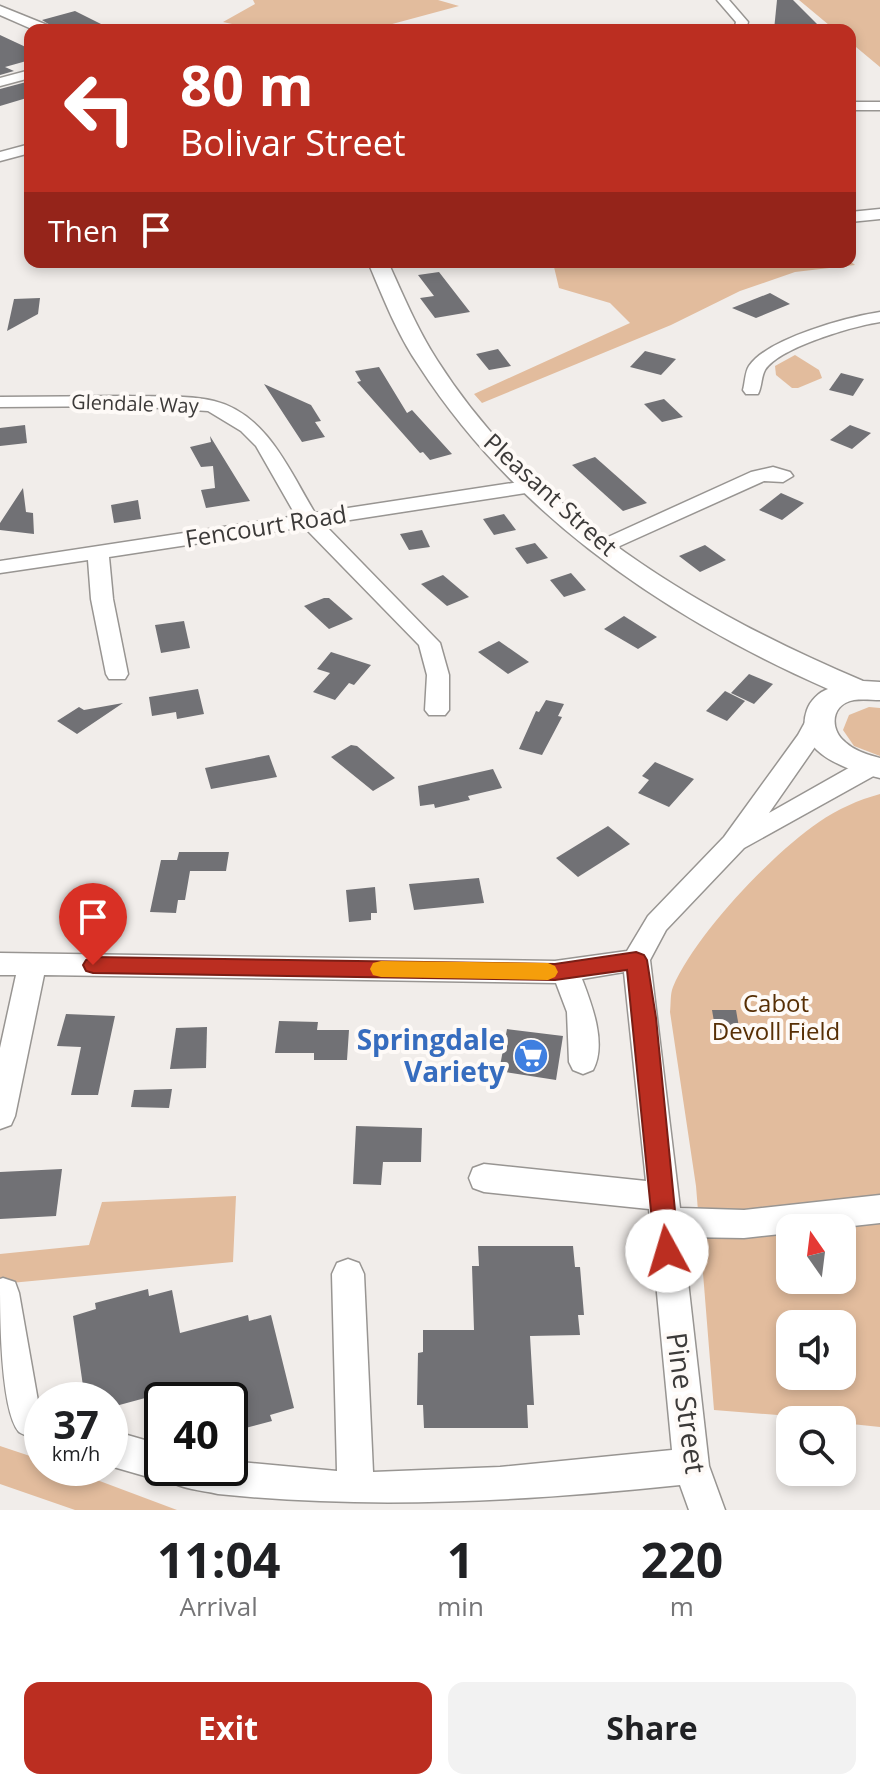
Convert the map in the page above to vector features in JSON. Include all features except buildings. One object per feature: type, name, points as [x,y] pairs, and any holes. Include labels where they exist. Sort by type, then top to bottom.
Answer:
[{"type":"main road","points":[[0,10],[33,24]]},
{"type":"main road","name":"Pleasant Street","points":[[381,268],[404,321],[430,366],[489,445],[532,486],[604,546],[695,612],[789,663],[874,690]]},
{"type":"main road","name":"Pleasant Street","points":[[789,663],[821,712],[823,740],[843,757],[875,768]]},
{"type":"main road","points":[[821,712],[833,697],[874,690]]},
{"type":"street","points":[[723,0],[742,24]]},
{"type":"street","points":[[0,82],[24,76]]},
{"type":"street","points":[[856,106],[880,106]]},
{"type":"street","points":[[0,157],[24,150]]},
{"type":"street","points":[[856,216],[880,214]]},
{"type":"street","points":[[752,390],[757,368],[777,355],[822,331],[880,317]]},
{"type":"street","name":"Glendale Way","points":[[0,402],[128,401],[212,406],[239,421],[264,443],[309,520],[429,643],[438,675],[437,710]]},
{"type":"street","points":[[604,546],[758,476],[773,473],[783,476]]},
{"type":"street","name":"Fencourt Road","points":[[0,567],[532,486]]},
{"type":"street","points":[[98,552],[102,599],[117,674]]},
{"type":"street","points":[[0,964],[565,971],[636,960],[657,923],[733,844],[791,763],[821,712]]},
{"type":"street","points":[[791,763],[828,790]]},
{"type":"street","points":[[733,844],[828,790],[875,768]]},
{"type":"street","name":"Pine Street","points":[[636,960],[645,1018],[662,1209],[691,1466],[707,1510]]},
{"type":"street","points":[[0,1116],[32,965]]},
{"type":"street","points":[[565,971],[581,1012],[583,1062]]},
{"type":"street","points":[[484,1178],[744,1224],[880,1209]]},
{"type":"street","points":[[348,1274],[356,1491]]},
{"type":"street","points":[[3,1293],[24,1410]]},
{"type":"street","points":[[248,1483],[356,1491],[497,1485],[691,1466]]},
{"type":"green space","points":[[253,0],[438,0],[459,6],[392,24],[223,22],[255,4]]},
{"type":"green space","points":[[799,0],[880,0],[880,67],[856,47],[856,24],[828,24]]},
{"type":"green space","points":[[554,268],[829,268],[795,272],[740,291],[671,325],[482,403],[474,394],[630,323],[610,303],[559,288]]},
{"type":"green space","points":[[795,355],[819,370],[822,378],[792,388],[776,375],[775,366]]},
{"type":"green space","points":[[869,707],[880,708],[880,756],[854,746],[843,730],[849,715]]},
{"type":"green space","name":"Cabot Devoll Field","points":[[880,794],[880,1427],[856,1424],[856,1406],[776,1406],[776,1415],[714,1410],[696,1186],[670,1012],[672,990],[684,966],[716,920],[800,836],[856,802]]},
{"type":"green space","points":[[236,1196],[233,1262],[0,1284],[0,1254],[89,1245],[102,1202]]},
{"type":"green space","points":[[0,1446],[24,1454],[24,1486],[113,1486],[177,1510],[75,1510],[0,1484]]},
{"type":"slow traffic","points":[[381,969],[548,972]]},
{"type":"place","name":"Springdale Variety","points":[[531,1056]]},
{"type":"route","points":[[93,965],[555,972],[636,960],[645,1018],[667,1251]]}]
